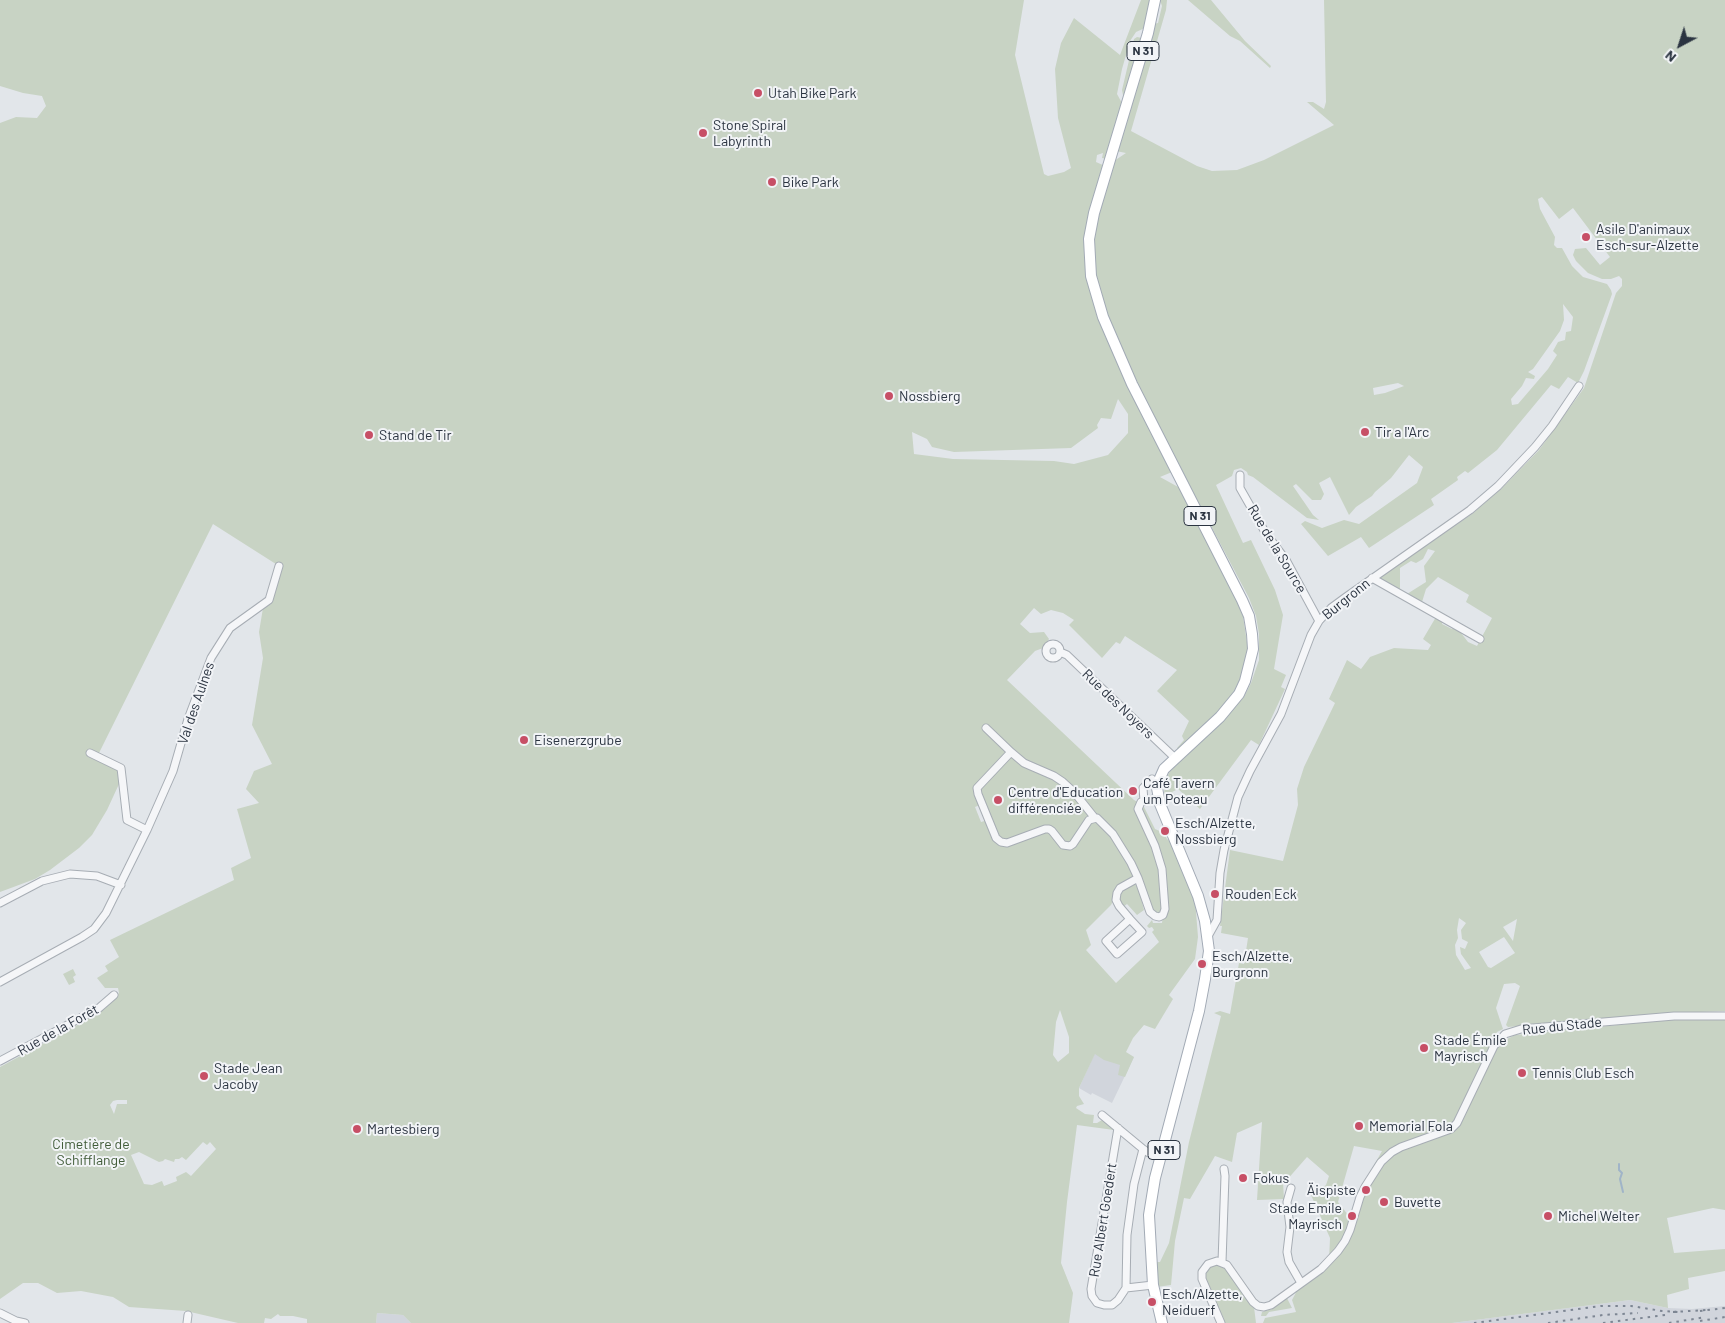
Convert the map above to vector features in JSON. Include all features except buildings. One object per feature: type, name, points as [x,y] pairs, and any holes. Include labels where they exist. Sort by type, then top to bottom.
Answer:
[{"type":"main road","name":"N 31","points":[[1155,0],[1148,33],[1094,213],[1089,239],[1091,276],[1103,317],[1132,384],[1242,600],[1250,625],[1253,649],[1245,681],[1230,706],[1164,769],[1157,788],[1158,798],[1209,924],[1209,951],[1199,1011],[1153,1188],[1149,1215],[1153,1285],[1162,1323]]},
{"type":"street","name":"Burgronn","points":[[1209,924],[1217,914],[1224,850],[1238,797],[1281,714],[1311,635],[1319,621],[1331,608],[1470,510],[1498,486],[1535,447],[1575,388]]},
{"type":"street","name":"Rue de la Source","points":[[1240,475],[1240,488],[1265,532],[1286,560],[1319,621]]},
{"type":"street","name":"Val des Aulnes","points":[[0,982],[75,941],[94,929],[101,920],[121,885],[173,771],[188,719],[211,658],[230,628],[268,600],[279,566]]},
{"type":"street","points":[[1372,578],[1480,639]]},
{"type":"street","name":"Rue des Noyers","points":[[1060,652],[1067,655],[1175,758]]},
{"type":"street","points":[[986,728],[1024,763],[1063,782],[1074,792],[1094,817],[1100,819],[1113,834],[1126,856],[1138,878],[1150,912],[1156,916],[1163,915],[1166,909],[1162,869],[1152,839],[1138,809],[1141,802],[1158,798]]},
{"type":"street","points":[[1011,752],[978,788],[994,836],[998,840],[1007,843],[1049,829],[1063,845],[1070,846],[1089,820],[1094,817]]},
{"type":"street","points":[[90,753],[122,768],[127,820],[147,830]]},
{"type":"street","points":[[1144,801],[1144,788],[1152,779]]},
{"type":"street","points":[[0,903],[42,882],[70,874],[97,876],[121,885]]},
{"type":"street","points":[[1130,919],[1106,941],[1117,954],[1142,932],[1116,900],[1120,888],[1138,878]]},
{"type":"street","name":"Rue de la Forêt","points":[[0,1062],[99,1008],[114,995]]},
{"type":"street","name":"Rue du Stade","points":[[1222,1262],[1231,1268],[1253,1302],[1258,1306],[1264,1307],[1271,1305],[1321,1269],[1338,1251],[1350,1230],[1365,1187],[1386,1156],[1401,1147],[1451,1129],[1457,1123],[1494,1046],[1505,1034],[1521,1029],[1674,1016],[1725,1016]]},
{"type":"street","points":[[1102,1114],[1143,1149],[1162,1157]]},
{"type":"street","name":"Rue Albert Goedert","points":[[1118,1128],[1091,1289],[1092,1296],[1097,1302],[1104,1305],[1112,1305],[1123,1295],[1126,1288]]},
{"type":"street","points":[[1143,1149],[1134,1184],[1127,1235],[1126,1288],[1153,1285]]},
{"type":"street","points":[[1221,1323],[1202,1279],[1202,1272],[1212,1262],[1222,1262],[1224,1168]]},
{"type":"street","points":[[1291,1188],[1287,1202],[1290,1227],[1287,1252],[1289,1262],[1301,1283]]},
{"type":"street","points":[[0,1313],[25,1323]]},
{"type":"shaded area","points":[[1095,1053],[1134,1057],[1112,1103],[1079,1088]]},
{"type":"shaded area","points":[[1630,1300],[1668,1308],[1692,1309],[1725,1306],[1725,1323],[1452,1323]]},
{"type":"shaded area","points":[[377,1313],[403,1315],[411,1323],[376,1323]]},
{"type":"green space","name":"Cimetière de Schifflange","points":[[0,0],[1024,0],[1015,55],[1044,174],[1048,176],[1071,168],[1058,118],[1055,69],[1061,43],[1074,18],[1120,55],[1141,0],[1150,0],[1145,28],[1136,32],[1130,41],[1122,69],[1117,94],[1123,105],[1107,159],[1102,158],[1103,153],[1097,155],[1096,162],[1105,166],[1089,217],[1101,321],[1124,378],[1172,472],[1160,477],[1180,488],[1242,610],[1248,649],[1242,679],[1226,706],[1178,750],[1177,748],[1184,740],[1182,736],[1189,721],[1157,691],[1177,670],[1125,636],[1120,644],[1116,642],[1102,658],[1069,625],[1074,620],[1063,613],[1051,610],[1041,614],[1034,608],[1020,624],[1030,633],[1044,632],[1049,639],[1043,648],[1035,651],[1007,680],[1134,800],[1143,805],[1155,829],[1164,833],[1172,843],[1195,899],[1198,937],[1195,959],[1169,995],[1173,999],[1155,1029],[1144,1025],[1133,1038],[1126,1052],[1134,1057],[1125,1077],[1118,1075],[1120,1065],[1104,1060],[1095,1054],[1079,1088],[1079,1096],[1084,1104],[1076,1108],[1085,1114],[1094,1115],[1093,1123],[1105,1121],[1114,1130],[1077,1125],[1061,1263],[1073,1293],[1069,1323],[411,1323],[403,1315],[377,1313],[376,1323],[307,1323],[307,1319],[280,1316],[278,1314],[271,1319],[265,1318],[264,1323],[238,1323],[186,1311],[129,1307],[113,1297],[81,1291],[57,1293],[38,1283],[23,1283],[0,1299],[0,1067],[96,1015],[119,993],[118,988],[105,988],[97,978],[108,971],[105,966],[119,957],[110,940],[234,880],[231,868],[251,858],[237,809],[259,803],[246,789],[254,771],[272,764],[252,725],[263,658],[259,632],[263,608],[271,604],[279,566],[213,524],[98,755],[117,765],[124,781],[119,784],[107,810],[92,835],[79,848],[35,879],[0,892],[0,123],[16,117],[37,118],[46,106],[42,96],[0,86]],"holes":[[[1118,399],[1128,414],[1128,433],[1108,455],[1074,464],[1054,461],[953,459],[914,454],[912,432],[927,439],[932,447],[954,452],[1071,448],[1098,428],[1097,425],[1101,418],[1111,419]],[[982,804],[988,820],[981,822],[975,807]],[[1138,878],[1155,916],[1163,915],[1162,923],[1153,923],[1152,920],[1147,926],[1149,928],[1152,927],[1154,930],[1152,932],[1159,942],[1116,983],[1086,950],[1091,945],[1086,930],[1111,905],[1117,893]],[[1060,1010],[1069,1037],[1069,1053],[1058,1062],[1053,1055],[1056,1022]],[[127,1100],[127,1104],[117,1104],[114,1114],[110,1105],[113,1101]],[[203,1142],[207,1145],[210,1142],[216,1149],[191,1176],[186,1172],[176,1177],[177,1181],[164,1186],[162,1181],[152,1185],[144,1184],[131,1155],[139,1152],[159,1162],[165,1159],[174,1162],[175,1159],[182,1157],[186,1160]]]},
{"type":"green space","points":[[1160,0],[1167,0],[1166,10],[1131,131],[1197,166],[1212,171],[1237,170],[1264,160],[1334,125],[1307,102],[1313,102],[1324,109],[1326,102],[1324,0],[1725,0],[1725,1011],[1674,1013],[1508,1027],[1506,1025],[1520,986],[1515,983],[1504,984],[1496,1008],[1503,1029],[1497,1032],[1455,1120],[1449,1127],[1392,1147],[1392,1151],[1451,1129],[1457,1123],[1466,1103],[1470,1104],[1497,1049],[1507,1039],[1515,1035],[1679,1019],[1725,1019],[1725,1210],[1713,1208],[1667,1218],[1674,1253],[1725,1249],[1725,1271],[1688,1278],[1689,1289],[1667,1295],[1668,1308],[1630,1300],[1452,1323],[1263,1323],[1265,1318],[1296,1312],[1292,1300],[1301,1283],[1329,1261],[1330,1238],[1311,1195],[1326,1185],[1329,1176],[1307,1157],[1283,1182],[1284,1199],[1257,1200],[1262,1122],[1237,1133],[1232,1162],[1215,1156],[1190,1199],[1184,1198],[1175,1241],[1171,1285],[1157,1287],[1155,1262],[1160,1262],[1169,1243],[1189,1142],[1221,1016],[1214,1013],[1220,1011],[1230,1014],[1239,963],[1244,964],[1248,938],[1221,933],[1222,926],[1220,926],[1230,850],[1283,861],[1298,805],[1297,789],[1304,767],[1335,703],[1329,699],[1347,660],[1361,669],[1370,657],[1394,648],[1428,650],[1431,645],[1423,639],[1436,617],[1442,621],[1442,624],[1452,629],[1454,627],[1458,629],[1468,642],[1477,646],[1492,618],[1466,602],[1469,595],[1438,577],[1426,589],[1422,602],[1407,594],[1426,582],[1424,566],[1435,551],[1428,549],[1423,559],[1416,563],[1411,561],[1400,568],[1400,590],[1378,578],[1472,514],[1501,489],[1539,450],[1584,388],[1616,293],[1622,286],[1622,279],[1619,276],[1611,279],[1602,279],[1588,273],[1576,261],[1573,255],[1575,249],[1586,248],[1600,265],[1610,257],[1573,208],[1559,219],[1542,197],[1538,199],[1540,209],[1555,237],[1554,245],[1557,248],[1562,248],[1572,266],[1583,277],[1607,284],[1611,290],[1612,294],[1584,371],[1578,383],[1568,377],[1559,389],[1551,385],[1497,450],[1468,473],[1465,471],[1457,477],[1458,480],[1431,499],[1434,505],[1369,548],[1361,537],[1328,556],[1301,524],[1305,521],[1322,528],[1344,520],[1359,524],[1417,483],[1423,467],[1409,455],[1391,478],[1349,515],[1330,477],[1319,483],[1324,494],[1321,500],[1312,500],[1296,484],[1293,486],[1313,515],[1319,520],[1307,518],[1241,468],[1234,470],[1232,476],[1216,485],[1243,543],[1251,540],[1275,590],[1283,615],[1274,669],[1286,675],[1281,687],[1285,689],[1259,745],[1251,740],[1200,809],[1178,789],[1172,792],[1181,801],[1177,802],[1167,793],[1164,794],[1165,781],[1172,767],[1244,697],[1259,660],[1259,634],[1256,616],[1249,598],[1134,380],[1109,323],[1093,268],[1093,231],[1096,216],[1114,161],[1126,153],[1116,151],[1153,24],[1158,23],[1162,6]],"holes":[[[1563,304],[1573,317],[1571,331],[1566,332],[1565,340],[1558,342],[1553,351],[1557,355],[1548,369],[1518,404],[1512,405],[1511,399],[1526,378],[1534,379],[1535,376],[1528,372],[1533,369],[1560,331],[1564,320]],[[1398,383],[1404,386],[1374,395],[1373,388]],[[1459,918],[1466,923],[1461,930],[1462,939],[1468,942],[1465,949],[1460,947],[1461,954],[1471,968],[1465,970],[1456,955]],[[1517,919],[1513,941],[1503,927]],[[1504,937],[1515,953],[1491,968],[1488,967],[1479,952]],[[1354,1146],[1382,1151],[1369,1174],[1369,1179],[1352,1220],[1338,1202]]]},
{"type":"green space","points":[[1188,0],[1211,0],[1245,41],[1271,66],[1270,68],[1240,41],[1230,36]]},
{"type":"green space","points":[[1137,37],[1142,38],[1126,96],[1123,95],[1122,90],[1134,39]]},
{"type":"green space","points":[[1133,884],[1138,886],[1144,910],[1137,915],[1127,904],[1123,907],[1119,899],[1122,889]]},
{"type":"green space","points":[[73,969],[76,975],[73,977],[75,982],[69,985],[63,974]]},
{"type":"green space","points":[[1217,1264],[1225,1267],[1254,1307],[1256,1323],[1224,1323],[1224,1319],[1205,1279],[1207,1269]]},
{"type":"green space","points":[[1287,1298],[1292,1308],[1269,1312],[1266,1316],[1261,1316],[1262,1312],[1272,1309]]},
{"type":"waterway","points":[[1619,1164],[1619,1170],[1622,1173],[1620,1179],[1623,1192]]},
{"type":"railway","points":[[1474,1323],[1601,1306],[1631,1306],[1679,1312]]},
{"type":"railway","points":[[1700,1311],[1725,1308]]},
{"type":"railway","points":[[1673,1312],[1706,1310]]},
{"type":"railway","points":[[1548,1323],[1603,1315],[1638,1313]]},
{"type":"railway","points":[[1603,1323],[1665,1315]]},
{"type":"railway","points":[[1669,1323],[1706,1317]]},
{"type":"railway","points":[[1700,1321],[1725,1317]]},
{"type":"place","name":"Utah Bike Park","points":[[758,93]]},
{"type":"place","name":"Stone Spiral Labyrinth","points":[[703,133]]},
{"type":"place","name":"Bike Park","points":[[772,182]]},
{"type":"place","name":"Asile D'animaux Esch-sur-Alzette","points":[[1586,237]]},
{"type":"place","name":"Nossbierg","points":[[889,396]]},
{"type":"place","name":"Tir a l'Arc","points":[[1365,432]]},
{"type":"place","name":"Stand de Tir","points":[[369,435]]},
{"type":"place","name":"Eisenerzgrube","points":[[524,740]]},
{"type":"place","name":"Café Tavern um Poteau","points":[[1133,791]]},
{"type":"place","name":"Centre d'Education différenciée","points":[[998,800]]},
{"type":"place","name":"Esch/Alzette, Nossbierg","points":[[1165,831]]},
{"type":"place","name":"Rouden Eck","points":[[1215,894]]},
{"type":"place","name":"Esch/Alzette, Burgronn","points":[[1202,964]]},
{"type":"place","name":"Stade Émile Mayrisch","points":[[1424,1048]]},
{"type":"place","name":"Tennis Club Esch","points":[[1522,1073]]},
{"type":"place","name":"Stade Jean Jacoby","points":[[204,1076]]},
{"type":"place","name":"Memorial Fola","points":[[1359,1126]]},
{"type":"place","name":"Martesbierg","points":[[357,1129]]},
{"type":"place","name":"Fokus","points":[[1243,1178]]},
{"type":"place","name":"Äispiste","points":[[1366,1190]]},
{"type":"place","name":"Buvette","points":[[1384,1202]]},
{"type":"place","name":"Stade Emile Mayrisch","points":[[1352,1216]]},
{"type":"place","name":"Michel Welter","points":[[1548,1216]]},
{"type":"place","name":"Esch/Alzette, Neiduerf","points":[[1152,1302]]}]
